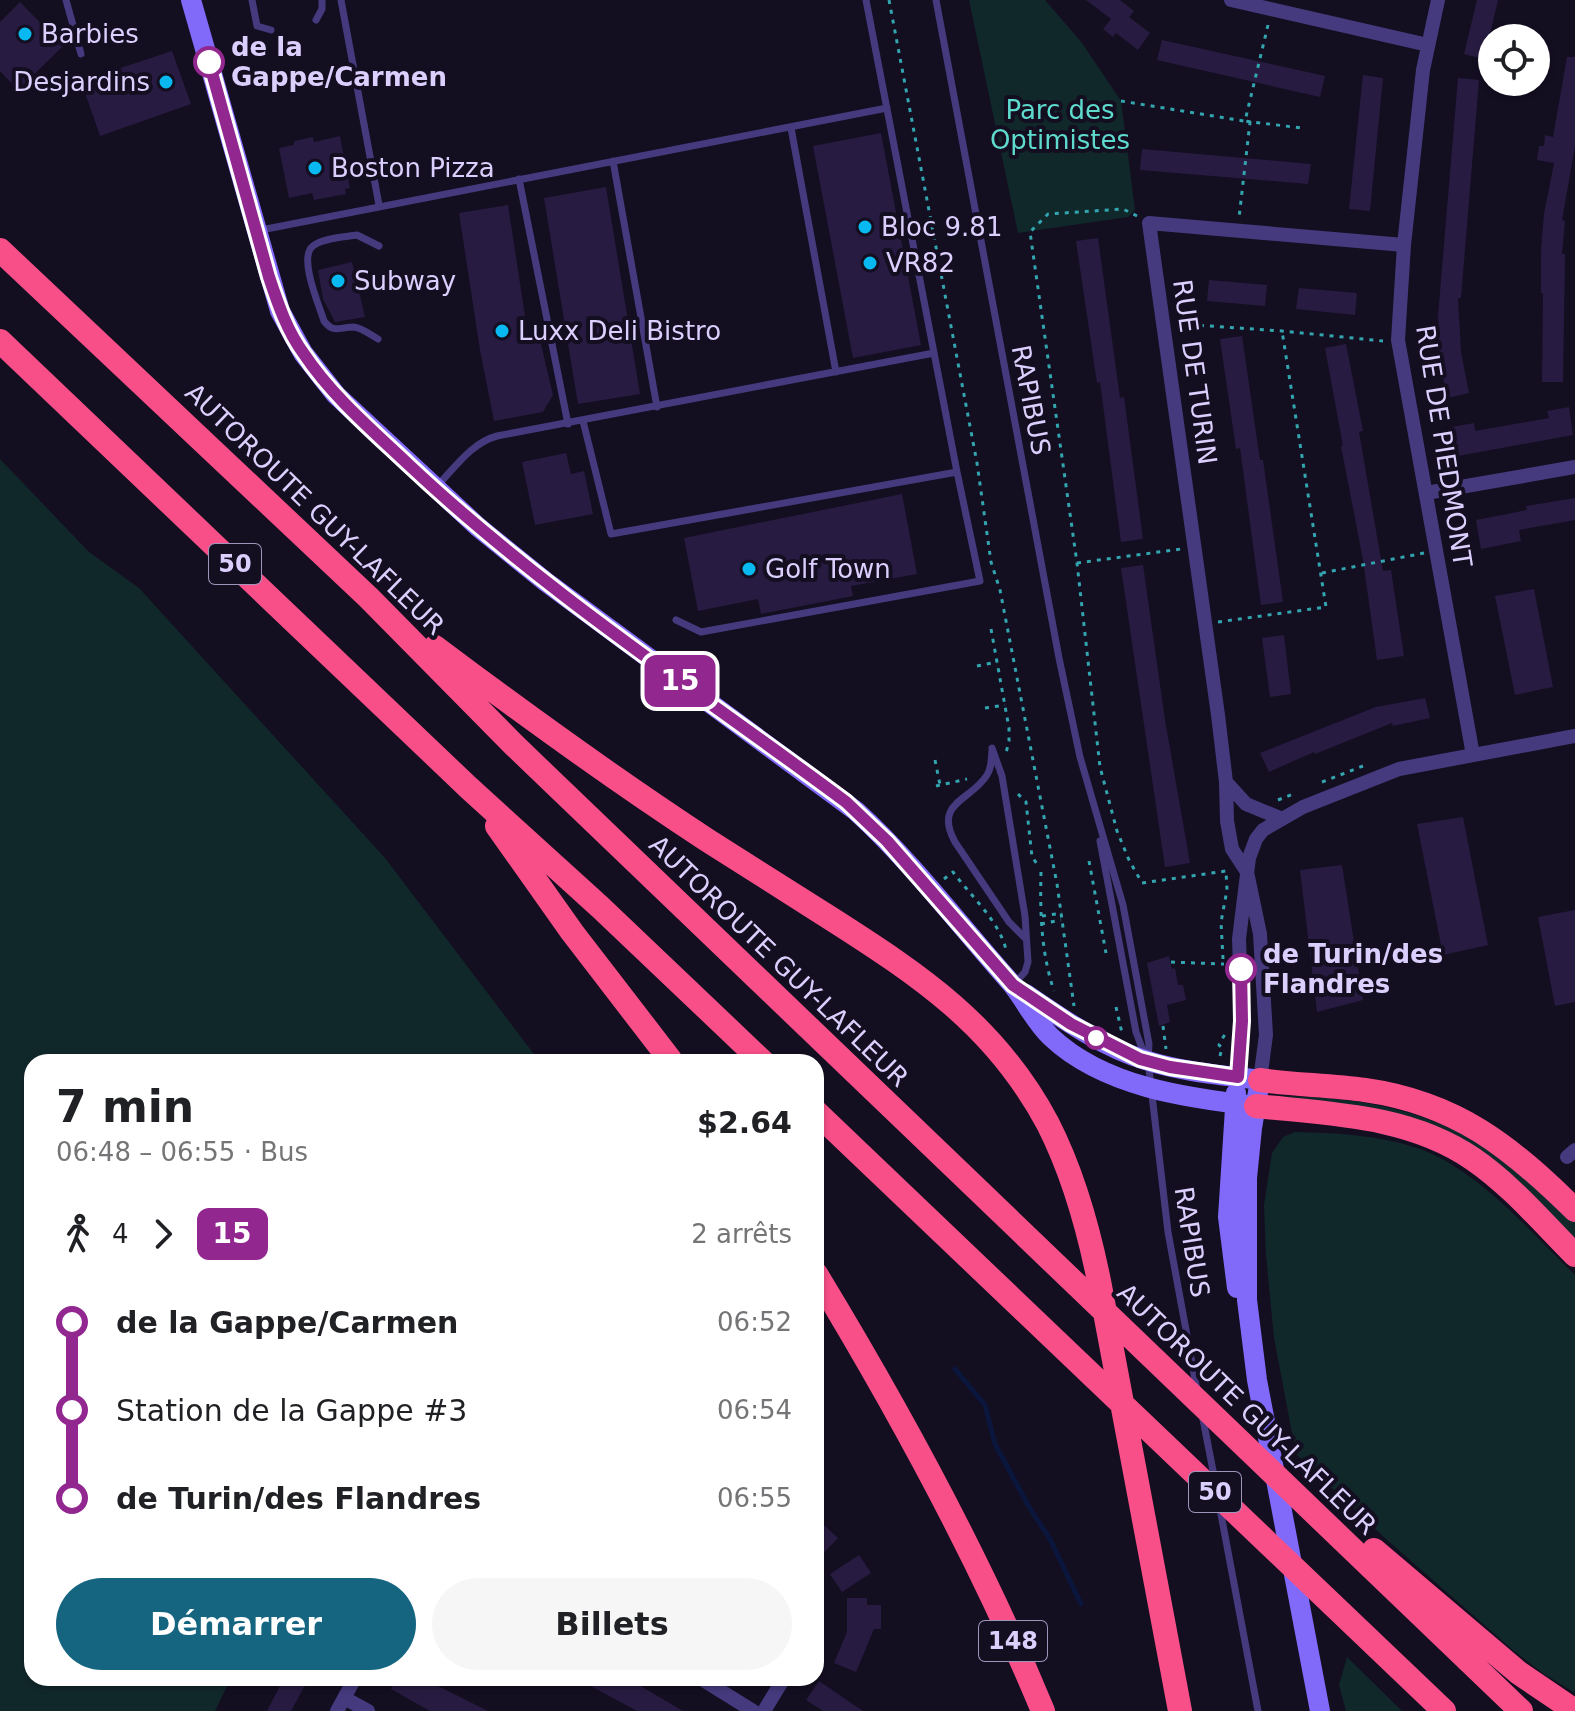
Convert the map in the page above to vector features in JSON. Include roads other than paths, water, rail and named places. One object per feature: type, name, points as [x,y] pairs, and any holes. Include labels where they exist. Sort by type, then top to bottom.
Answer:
[{"type":"highway","name":"AUTOROUTE GUY-LAFLEUR","points":[[0,250],[369,598],[514,745],[1178,1382],[1363,1550],[1521,1711]]},
{"type":"highway","name":"50","points":[[0,341],[469,788],[755,1054]]},
{"type":"highway","points":[[369,598],[598,768],[913,971],[949,1001],[1003,1058],[1047,1123],[1084,1216],[1180,1711]]},
{"type":"highway","points":[[469,788],[572,932],[666,1054]]},
{"type":"highway","points":[[1249,1079],[1365,1090],[1440,1109],[1505,1146],[1575,1210]]},
{"type":"highway","points":[[1246,1104],[1383,1121],[1412,1128],[1440,1140],[1496,1177],[1575,1255]]},
{"type":"highway","name":"50","points":[[824,1120],[1438,1706]]},
{"type":"highway","name":"148","points":[[824,1288],[899,1417],[980,1572],[1043,1711]]},
{"type":"highway","points":[[1363,1550],[1519,1673],[1575,1711]]},
{"type":"street","points":[[191,0],[280,311],[303,353],[336,395],[435,489],[546,582],[846,802],[887,841],[1013,985],[1051,1037],[1102,1070],[1152,1089],[1246,1104]]},
{"type":"street","points":[[1231,0],[1428,45]]},
{"type":"street","name":"RUE DE PIEDMONT","points":[[1438,0],[1423,70],[1398,327],[1473,755]]},
{"type":"street","name":"RUE DE TURIN","points":[[1249,1079],[1266,1050],[1260,934],[1247,872],[1232,849],[1196,546],[1149,223],[1404,245]]},
{"type":"street","points":[[1426,493],[1575,467]]},
{"type":"street","points":[[1320,1711],[1257,1380],[1247,1300],[1246,1104],[1249,1079],[1239,939],[1247,872],[1256,839],[1267,826],[1380,775],[1575,736]]},
{"type":"street","points":[[1226,782],[1246,804],[1280,818]]},
{"type":"street","points":[[1013,985],[1071,1024],[1157,1057],[1249,1079]]},
{"type":"street","points":[[351,1686],[341,1705],[368,1711]]},
{"type":"street","points":[[713,1686],[753,1711]]},
{"type":"street","points":[[764,1711],[779,1686]]},
{"type":"lane","points":[[66,0],[81,54]]},
{"type":"lane","points":[[252,0],[257,26],[271,30]]},
{"type":"lane","points":[[316,20],[322,9],[322,0]]},
{"type":"lane","points":[[341,0],[379,205]]},
{"type":"lane","points":[[676,620],[701,632],[980,581],[866,0]]},
{"type":"lane","name":"RAPIBUS","points":[[936,0],[1059,658],[1080,757],[1123,905],[1149,1044],[1157,1057],[1152,1089],[1168,1232],[1258,1711]]},
{"type":"lane","points":[[256,231],[887,108]]},
{"type":"lane","points":[[791,128],[836,372]]},
{"type":"lane","points":[[613,161],[657,407]]},
{"type":"lane","points":[[519,179],[568,424]]},
{"type":"lane","points":[[378,339],[355,327],[336,330],[329,327],[324,321],[306,263],[311,248],[318,244],[357,235],[379,246]]},
{"type":"lane","points":[[435,489],[471,450],[485,440],[934,353]]},
{"type":"lane","points":[[583,421],[611,534],[957,472]]},
{"type":"lane","points":[[1013,985],[1027,967],[1025,916],[1002,776],[992,748],[988,773],[953,806],[949,829],[1009,922],[1025,938]]},
{"type":"waterway","points":[[955,1369],[985,1405],[995,1444],[1050,1539],[1081,1604]]},
{"type":"place","name":"Barbies","points":[[25,34]]},
{"type":"place","name":"de la Gappe/Carmen","points":[[209,62]]},
{"type":"place","name":"Desjardins","points":[[166,82]]},
{"type":"place","name":"Boston Pizza","points":[[315,168]]},
{"type":"place","name":"Bloc 9.81","points":[[865,227]]},
{"type":"place","name":"VR82","points":[[870,263]]},
{"type":"place","name":"Subway","points":[[338,281]]},
{"type":"place","name":"Luxx Deli Bistro","points":[[502,331]]},
{"type":"place","name":"Golf Town","points":[[749,569]]},
{"type":"place","name":"de Turin/des Flandres","points":[[1241,969]]},
{"type":"park label","name":"Parc des Optimistes","points":[[1060,125]]}]
